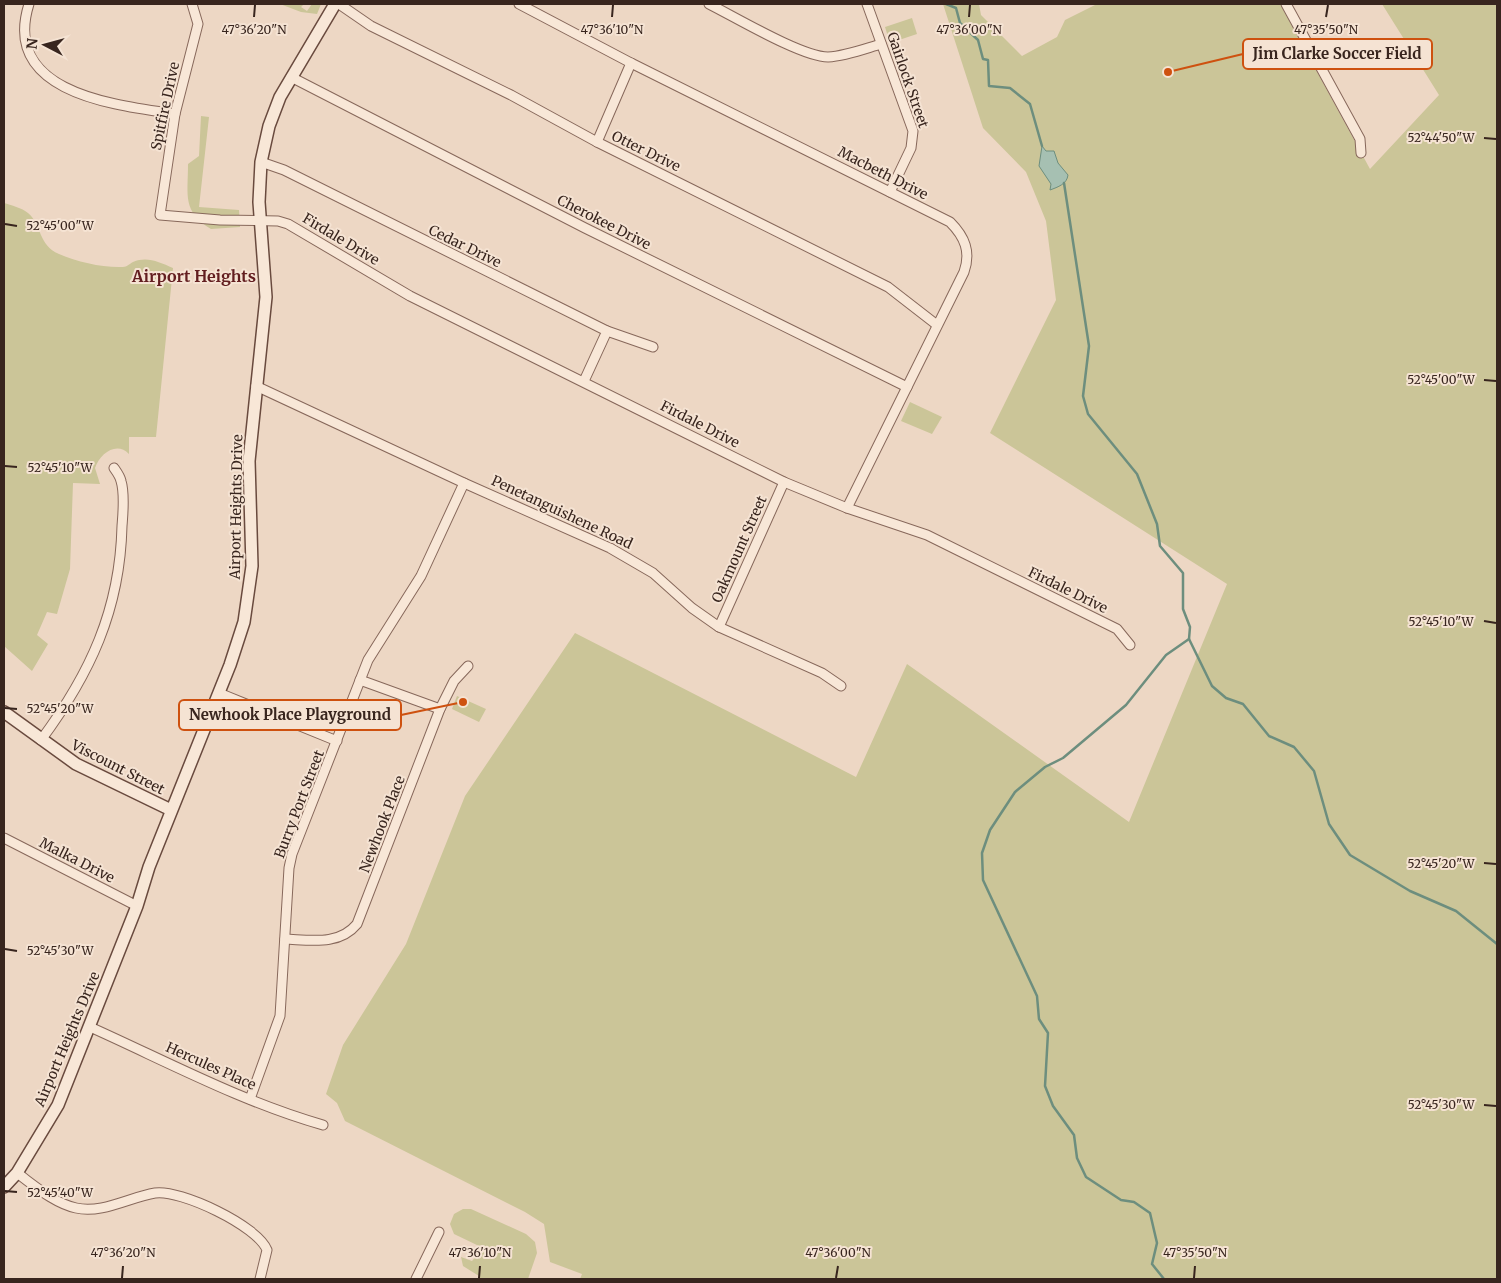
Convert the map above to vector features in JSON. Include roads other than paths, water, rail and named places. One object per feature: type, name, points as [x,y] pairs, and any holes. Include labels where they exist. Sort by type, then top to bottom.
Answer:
[{"type":"street","points":[[29,4],[25,31],[26,44],[36,67],[47,77],[62,86],[124,107],[175,114]]},
{"type":"street","name":"Spitfire Drive","points":[[160,215],[175,114],[198,24],[192,4]]},
{"type":"street","name":"Airport Heights Drive","points":[[4,1187],[17,1173],[58,1105],[137,906],[149,867],[219,693],[244,622],[252,566],[249,461],[266,287],[260,222],[261,162],[274,111],[291,76],[335,4]]},
{"type":"street","name":"Otter Drive","points":[[340,4],[371,26],[511,95],[597,142],[888,286],[937,325]]},
{"type":"street","name":"Macbeth Drive","points":[[519,4],[631,63],[950,222],[959,231],[968,251],[968,262],[847,508]]},
{"type":"street","points":[[708,4],[797,48],[819,56],[836,56],[881,44]]},
{"type":"street","name":"Gairlock Street","points":[[867,4],[913,131],[912,148],[890,192]]},
{"type":"street","points":[[1286,4],[1360,139],[1361,153]]},
{"type":"street","points":[[597,142],[631,63]]},
{"type":"street","name":"Cherokee Drive","points":[[291,76],[585,228],[907,387]]},
{"type":"street","name":"Cedar Drive","points":[[261,162],[284,170],[607,331],[654,347]]},
{"type":"street","name":"Firdale Drive","points":[[160,215],[260,222],[278,221],[296,228],[410,296],[784,482],[847,508],[926,535],[1117,629],[1130,644]]},
{"type":"street","points":[[584,381],[607,331]]},
{"type":"street","name":"Penetanguishene Road","points":[[256,386],[625,556],[653,573],[692,608],[718,628],[822,673],[841,686]]},
{"type":"street","points":[[41,740],[77,688],[87,670],[103,633],[112,603],[120,558],[123,515],[122,480],[114,468]]},
{"type":"street","name":"Oakmount Street","points":[[718,628],[784,482]]},
{"type":"street","name":"Burry Port Street","points":[[250,1099],[279,1022],[290,863],[375,645],[421,576],[464,483]]},
{"type":"street","name":"Newhook Place","points":[[284,939],[334,939],[346,934],[357,924],[440,710],[454,681],[468,666]]},
{"type":"street","points":[[360,680],[440,710]]},
{"type":"street","points":[[219,693],[337,741]]},
{"type":"street","name":"Viscount Street","points":[[4,712],[41,740],[98,776],[171,810]]},
{"type":"street","name":"Malka Drive","points":[[4,838],[137,906]]},
{"type":"street","name":"Hercules Place","points":[[90,1027],[250,1099],[298,1118],[323,1124]]},
{"type":"street","points":[[17,1173],[56,1200],[76,1208],[88,1209],[156,1192],[183,1196],[247,1228],[261,1238],[267,1250],[260,1279]]},
{"type":"street","points":[[416,1279],[439,1232]]},
{"type":"waterway","points":[[946,4],[956,8],[960,23],[978,40],[983,59],[988,60],[989,86],[1010,88],[1030,104],[1042,146]]},
{"type":"waterway","points":[[1064,183],[1089,346],[1083,396],[1088,414],[1137,474],[1157,524],[1160,546],[1183,573],[1183,609],[1190,627],[1189,639],[1212,686],[1226,698],[1243,704],[1269,736],[1294,747],[1314,771],[1329,824],[1350,855],[1410,891],[1456,911],[1497,944]]},
{"type":"waterway","points":[[1164,1279],[1152,1264],[1157,1243],[1150,1213],[1134,1202],[1121,1200],[1086,1177],[1077,1158],[1074,1135],[1053,1106],[1045,1086],[1048,1033],[1039,1019],[1037,996],[983,880],[982,853],[990,830],[1015,792],[1045,767],[1063,758],[1126,705],[1166,655],[1189,639]]},
{"type":"place","name":"Jim Clarke Soccer Field","points":[[1168,72]]},
{"type":"place","name":"Newhook Place Playground","points":[[463,702]]},
{"type":"district","name":"Airport Heights","points":[[194,276]]}]
